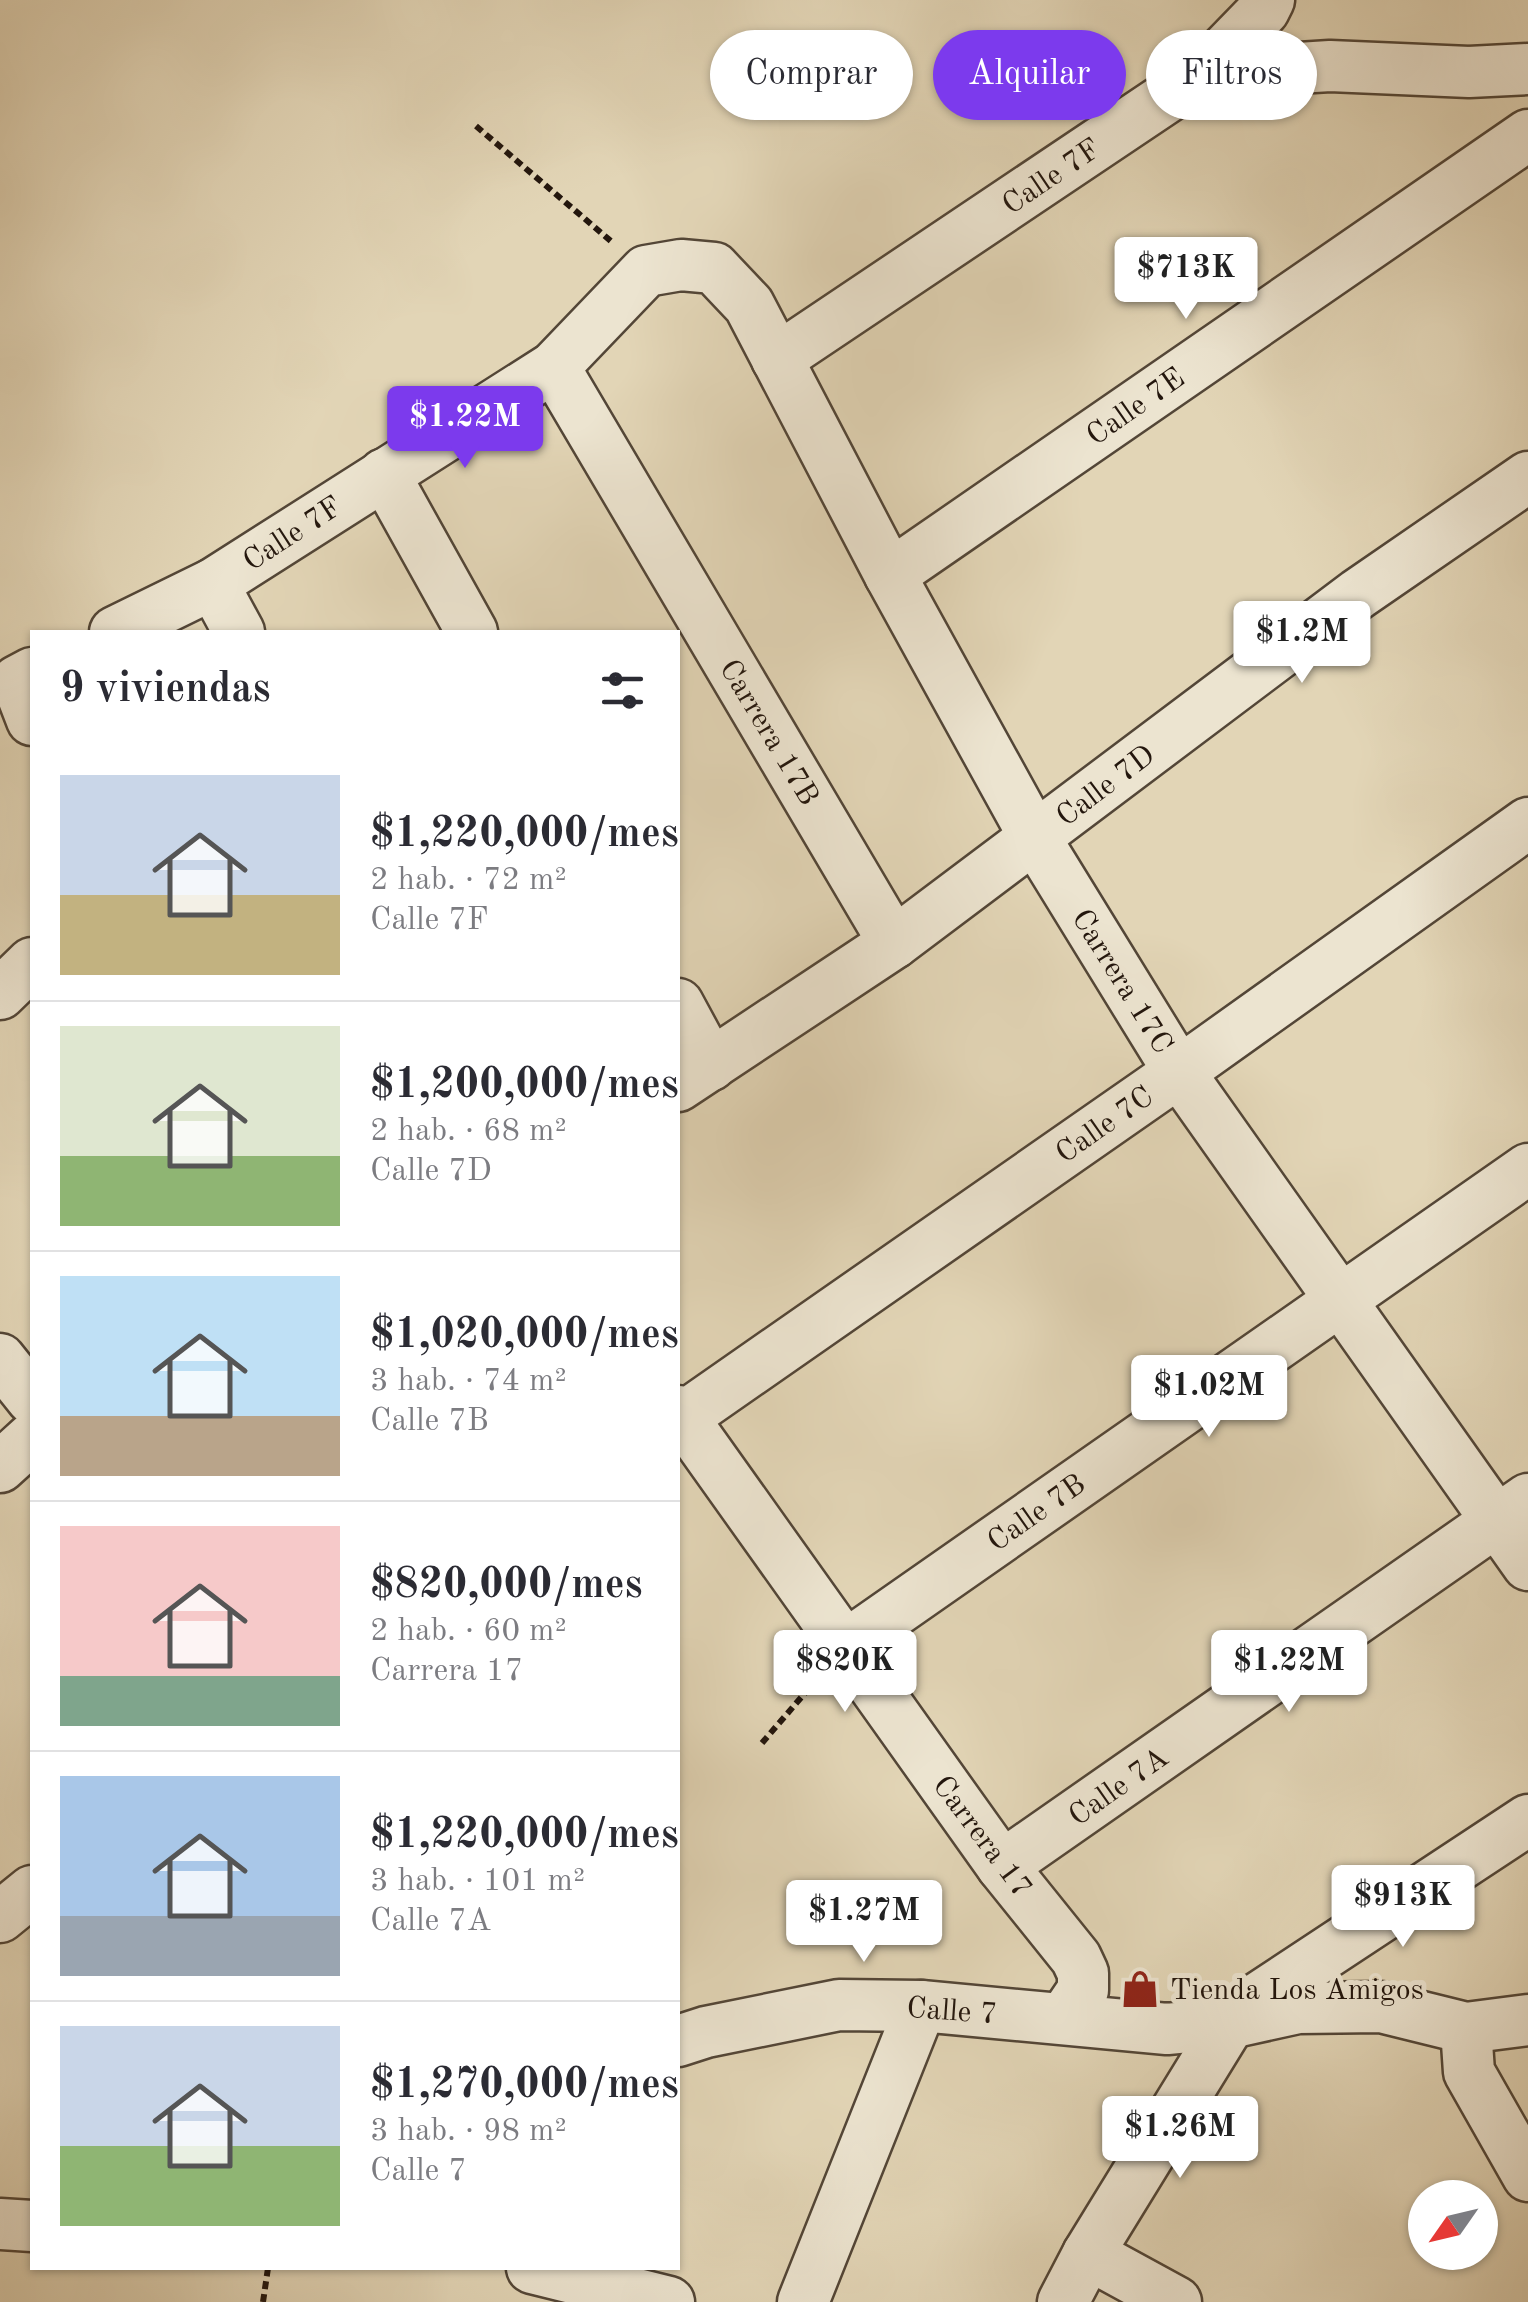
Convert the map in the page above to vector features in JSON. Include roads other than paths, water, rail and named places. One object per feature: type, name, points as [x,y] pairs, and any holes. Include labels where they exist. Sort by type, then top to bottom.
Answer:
[{"type":"street","name":"Calle 7F","points":[[1245,30],[1269,0]]},
{"type":"street","points":[[1317,67],[1469,72],[1528,69]]},
{"type":"street","name":"Calle 7F","points":[[777,359],[1146,112]]},
{"type":"street","name":"Calle 7E","points":[[890,576],[1528,135]]},
{"type":"street","name":"Carrera 17C","points":[[646,271],[681,265],[714,268],[749,305],[890,576],[1035,838],[1180,1072],[1340,1299],[1512,1511],[1528,1565]]},
{"type":"street","name":"Calle 7F","points":[[119,630],[212,584],[554,367],[646,271]]},
{"type":"street","name":"Carrera 17B","points":[[554,367],[894,942]]},
{"type":"street","points":[[384,474],[471,630]]},
{"type":"street","name":"Calle 7D","points":[[694,1076],[894,942],[1358,594],[1528,477]]},
{"type":"street","points":[[212,584],[238,630]]},
{"type":"street","name":"Calle 7C","points":[[680,1416],[1180,1072],[1528,823]]},
{"type":"street","points":[[0,994],[30,965]]},
{"type":"street","points":[[680,1013],[694,1076]]},
{"type":"street","name":"Calle 7B","points":[[844,1646],[1528,1169]]},
{"type":"street","points":[[0,1359],[30,1396]]},
{"type":"street","name":"Carrera 17","points":[[680,1418],[1002,1866],[1080,1963],[1083,1990],[1064,2018]]},
{"type":"street","points":[[0,1467],[30,1440]]},
{"type":"street","name":"Calle 7A","points":[[1002,1866],[1512,1511]]},
{"type":"street","points":[[1063,2302],[1088,2254],[1230,2023],[1268,1990],[1528,1820]]},
{"type":"street","points":[[0,1918],[30,1893]]},
{"type":"street","name":"Calle 7","points":[[680,2041],[706,2032],[839,2005],[922,2006],[1168,2029],[1230,2023],[1298,2008],[1380,2007],[1466,2028],[1528,2020]]},
{"type":"street","points":[[803,2302],[922,2006]]},
{"type":"street","points":[[1466,2028],[1469,2072],[1528,2176]]},
{"type":"street","points":[[0,2224],[30,2226]]},
{"type":"street","points":[[1088,2254],[1176,2302]]},
{"type":"street","points":[[522,2302],[531,2270]]},
{"type":"street","points":[[540,2270],[670,2302]]},
{"type":"place","name":"Tienda Los Amigos","points":[[1140,1989]]}]
